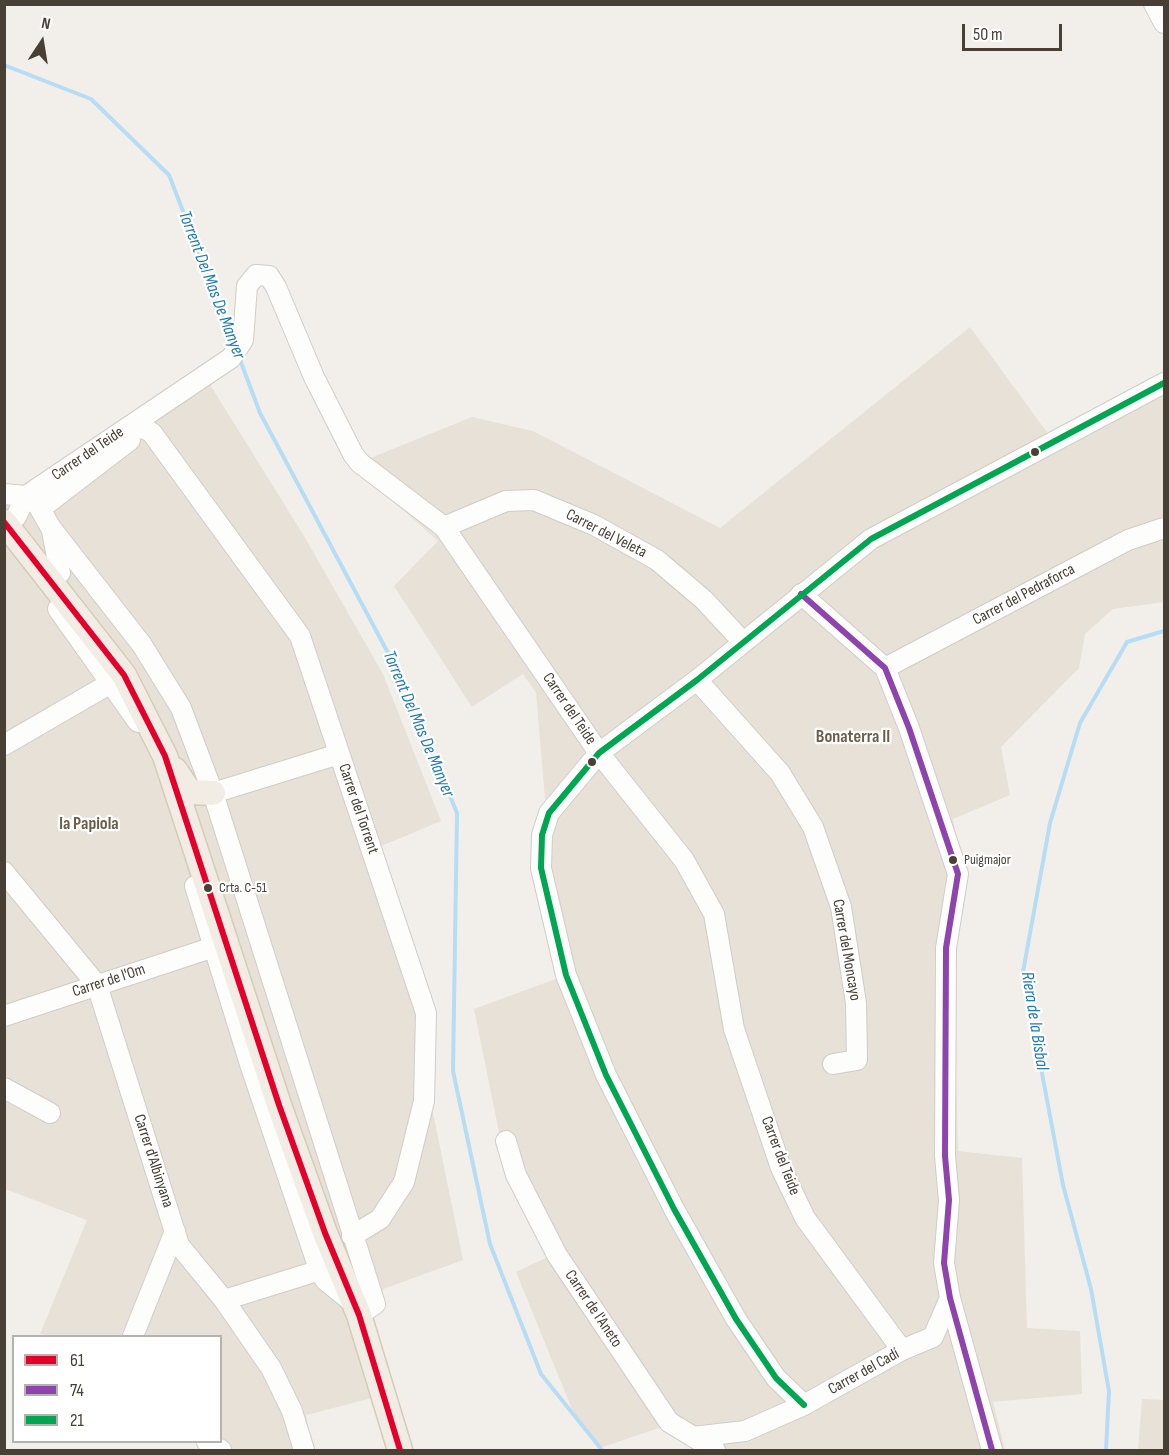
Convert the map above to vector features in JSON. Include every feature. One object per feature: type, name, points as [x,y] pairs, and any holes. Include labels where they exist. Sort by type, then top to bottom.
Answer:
[{"type":"main road","points":[[18,509],[91,643],[121,685],[165,756],[220,947],[279,1106],[328,1268],[362,1306]]},
{"type":"main road","points":[[57,580],[133,668],[202,793],[276,1058],[329,1182],[345,1235],[346,1262],[362,1306],[400,1450]]},
{"type":"main road","points":[[121,685],[146,701],[178,777],[202,793]]},
{"type":"main road","points":[[220,947],[236,954],[264,1040],[276,1058]]},
{"type":"main road","points":[[328,1268],[338,1255],[321,1205],[329,1182]]},
{"type":"street","points":[[1154,4],[1164,23]]},
{"type":"street","name":"Carrer del Teide","points":[[18,509],[149,424],[231,358],[242,342],[247,286],[256,275],[268,276],[276,287],[314,377],[353,454],[360,463],[444,527],[599,753],[684,860],[714,914],[734,1029],[781,1168],[806,1218],[902,1350]]},
{"type":"street","points":[[804,1405],[776,1378],[736,1319],[674,1209],[606,1075],[566,975],[541,868],[542,835],[549,813],[599,753],[697,680],[871,539],[1164,383]]},
{"type":"street","name":"Carrer del Teide","points":[[18,509],[124,430],[149,424]]},
{"type":"street","name":"Carrer del Torrent","points":[[149,424],[300,636],[426,1013],[424,1101],[404,1182],[380,1219],[345,1235]]},
{"type":"street","points":[[4,494],[18,509],[51,528],[142,645],[181,708],[202,793],[329,1182]]},
{"type":"street","name":"Carrer del Veleta","points":[[444,527],[506,501],[534,500],[594,525],[657,560],[704,600],[743,642]]},
{"type":"street","points":[[51,528],[57,580]]},
{"type":"street","name":"Carrer del Pedraforca","points":[[885,668],[1128,540],[1164,528]]},
{"type":"street","points":[[4,541],[91,643]]},
{"type":"street","points":[[801,594],[885,668],[909,728],[958,874],[946,948],[945,1156],[949,1200],[944,1263],[950,1298],[992,1450]]},
{"type":"street","name":"Carrer del Moncayo","points":[[697,680],[780,773],[813,827],[841,907],[856,1003],[857,1060],[833,1064]]},
{"type":"street","points":[[4,745],[121,685]]},
{"type":"street","points":[[202,793],[339,754]]},
{"type":"street","name":"Carrer d'Albinyana","points":[[4,872],[97,985],[179,1245],[224,1300],[271,1368],[292,1412],[304,1450]]},
{"type":"street","name":"Carrer de l'Om","points":[[4,1016],[220,947]]},
{"type":"street","points":[[4,1088],[50,1113]]},
{"type":"street","name":"Carrer de l'Aneto","points":[[506,1141],[516,1175],[557,1255],[669,1422],[715,1450]]},
{"type":"street","points":[[133,1335],[175,1231]]},
{"type":"street","points":[[224,1300],[328,1268]]},
{"type":"street","points":[[950,1298],[933,1337],[967,1354]]},
{"type":"street","name":"Carrer del Cadí","points":[[693,1437],[745,1431],[804,1405],[902,1350],[933,1337]]},
{"type":"shaded area","points":[[970,327],[1049,435],[1164,375],[1164,602],[1113,609],[1085,634],[1079,668],[1001,747],[1010,795],[953,819],[963,870],[953,948],[958,1151],[1022,1158],[1027,1328],[1080,1331],[1082,1394],[993,1402],[1005,1450],[697,1450],[662,1427],[600,1448],[574,1414],[516,1272],[552,1255],[500,1137],[474,1009],[561,977],[538,873],[546,810],[536,693],[523,674],[472,707],[394,586],[438,541],[353,465],[472,417],[533,431],[720,528]]},
{"type":"shaded area","points":[[201,370],[304,536],[383,674],[441,821],[379,847],[433,1006],[432,1108],[463,1260],[342,1304],[372,1398],[306,1415],[312,1450],[208,1450],[197,1443],[222,1443],[222,1335],[40,1334],[87,1220],[5,1189],[4,486],[30,487]]},
{"type":"shaded area","points":[[1142,1399],[1164,1400],[1164,1450],[1138,1450]]},
{"type":"waterway","name":"Torrent Del Mas De Manyer","points":[[4,65],[91,99],[169,175],[233,341]]},
{"type":"waterway","name":"Torrent Del Mas De Manyer","points":[[239,357],[260,413],[403,681],[457,813],[453,1071],[490,1244],[541,1374],[602,1450]]},
{"type":"waterway","name":"Riera de la Bisbal","points":[[1106,1450],[1109,1391],[1091,1289],[1063,1185],[1023,972],[1050,823],[1080,723],[1127,642],[1164,631]]},
{"type":"transit line","name":"21","points":[[804,1405],[776,1378],[736,1319],[674,1209],[606,1075],[566,975],[541,868],[542,835],[549,813],[599,753],[697,680],[871,539],[1164,383]]},
{"type":"transit line","name":"61","points":[[4,522],[124,675],[165,756],[279,1105],[325,1233],[359,1315],[400,1450]]},
{"type":"transit line","name":"74","points":[[801,594],[885,668],[909,728],[958,874],[946,948],[945,1156],[949,1200],[944,1263],[950,1298],[992,1450]]},
{"type":"place","name":"Puigmajor","points":[[953,860]]},
{"type":"place","name":"Crta. C-51","points":[[208,888]]},
{"type":"district","name":"Bonaterra II","points":[[853,737]]},
{"type":"district","name":"la Papiola","points":[[89,824]]}]
